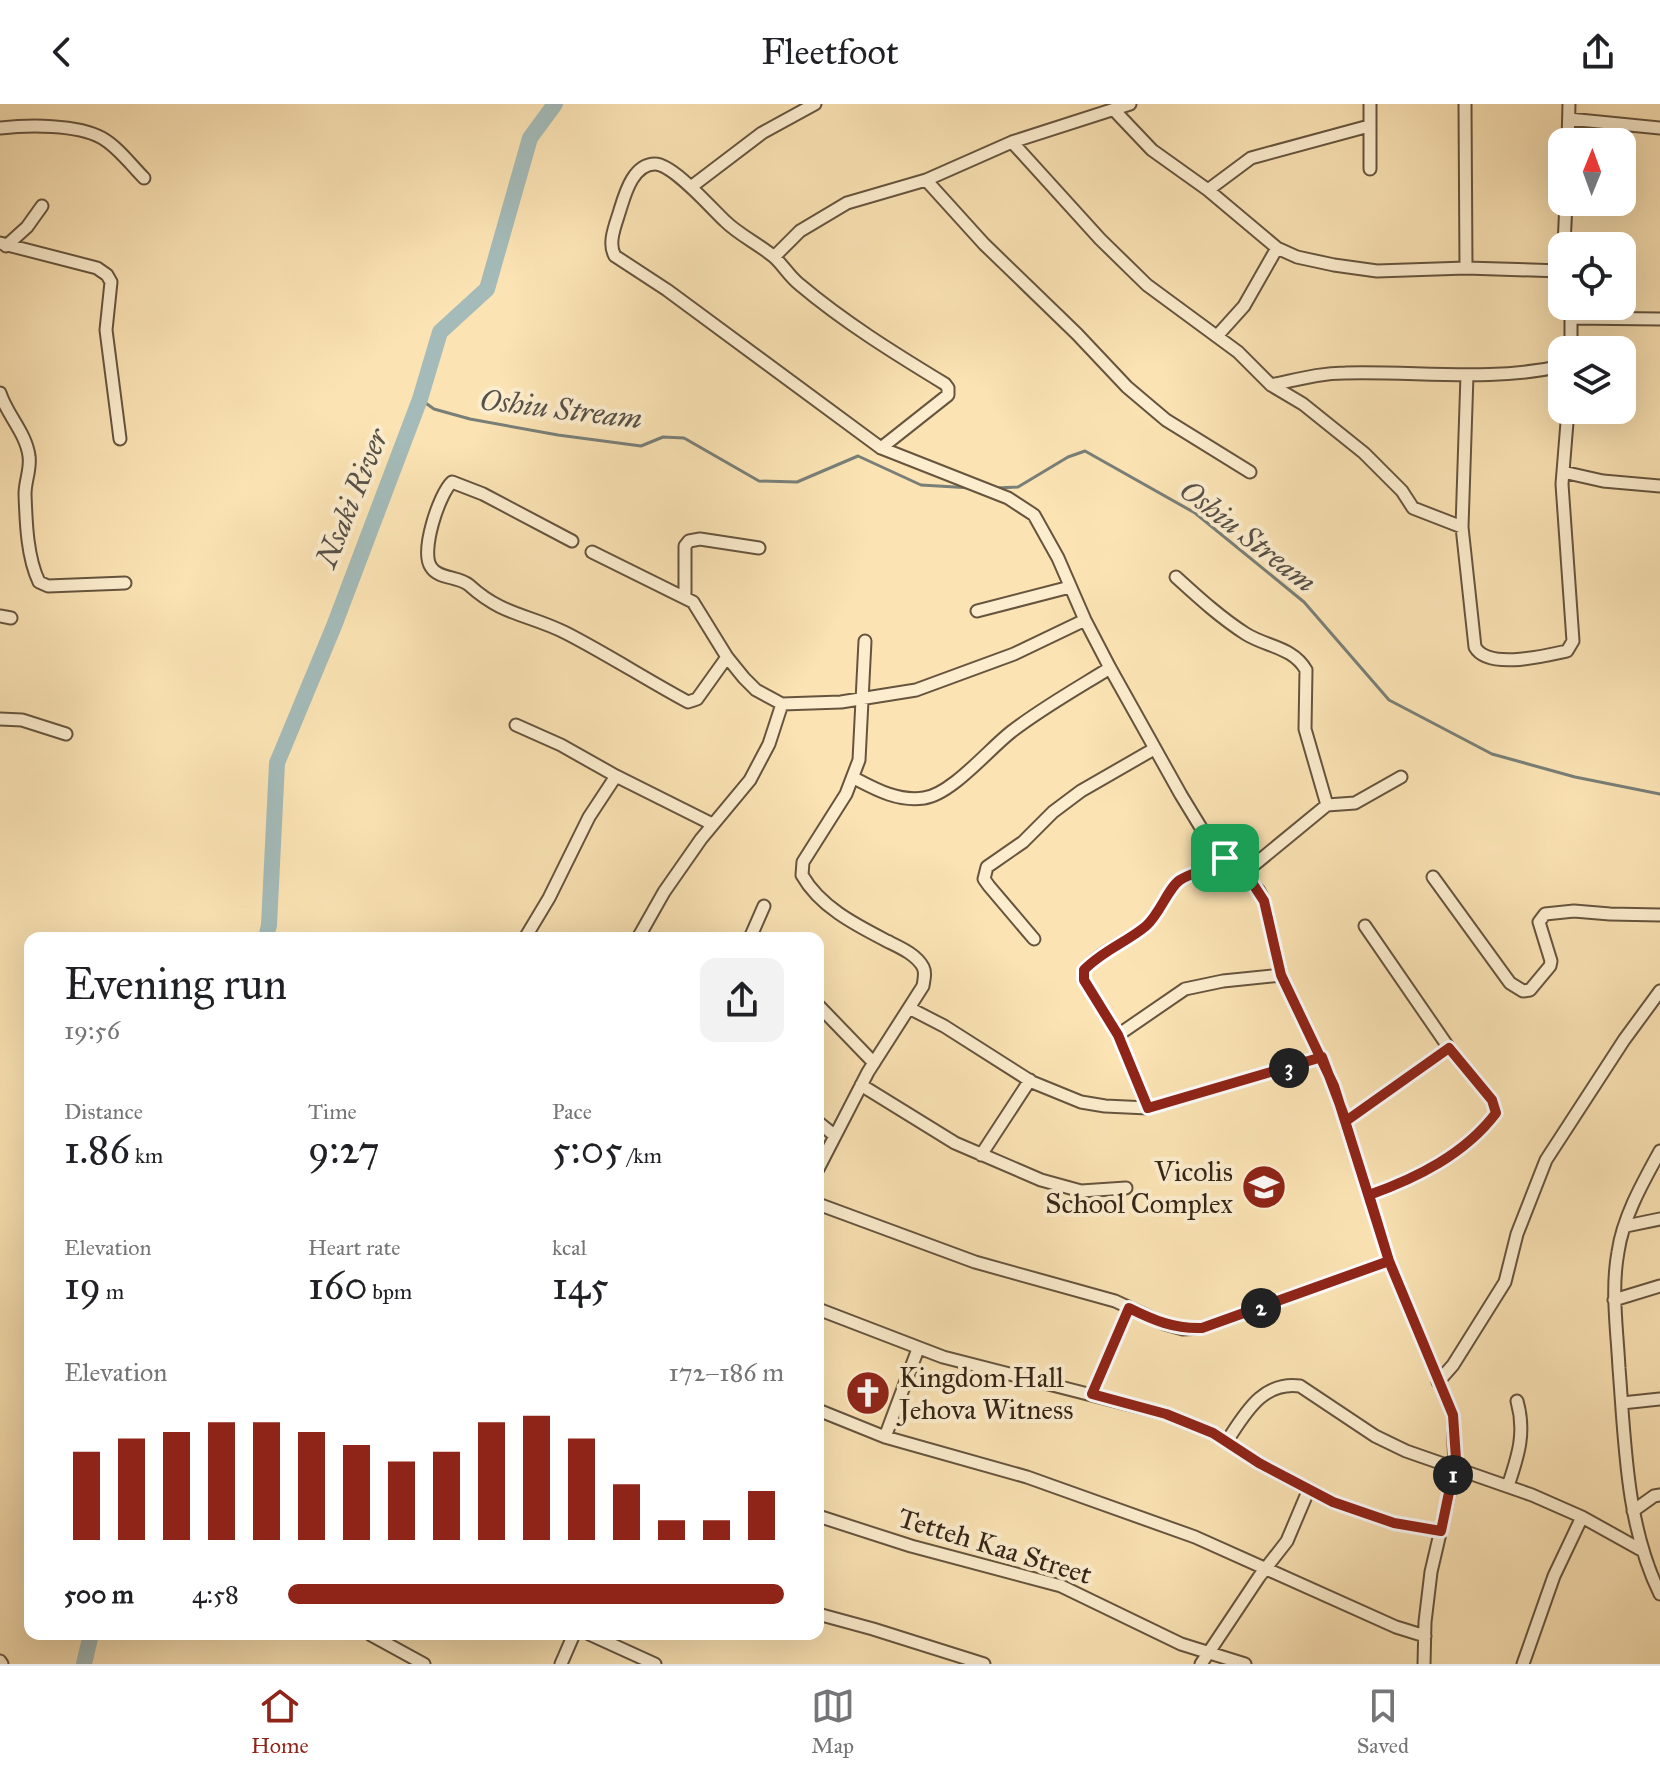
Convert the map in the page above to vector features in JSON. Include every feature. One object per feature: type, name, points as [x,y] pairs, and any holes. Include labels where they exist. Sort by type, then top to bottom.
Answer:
[{"type":"street","points":[[691,187],[762,133],[815,104]]},
{"type":"street","points":[[774,257],[800,231],[831,211],[872,195],[926,180],[1012,142],[1130,104]]},
{"type":"street","points":[[1370,104],[1370,169]]},
{"type":"street","points":[[1465,104],[1466,268]]},
{"type":"street","points":[[1569,104],[1569,128]]},
{"type":"street","points":[[1114,110],[1152,150],[1208,190],[1277,248],[1297,257],[1358,269],[1548,271]]},
{"type":"street","points":[[1569,119],[1660,128]]},
{"type":"street","points":[[0,128],[35,126],[94,135],[105,140],[144,178]]},
{"type":"street","points":[[1208,190],[1251,158],[1369,126]]},
{"type":"street","points":[[1012,142],[1100,239],[1147,285],[1238,352],[1271,385],[1303,404],[1364,453],[1402,491],[1413,508],[1462,527]]},
{"type":"street","points":[[881,448],[948,395],[948,388],[830,310],[796,282],[774,257],[727,224],[691,187],[660,165],[650,164],[637,173],[627,190],[611,242],[615,256],[667,290],[881,448],[1008,498],[1034,515],[1110,668],[1206,836],[1259,891],[1281,975],[1322,1057],[1346,1121],[1389,1261],[1453,1415],[1455,1469],[1431,1572],[1424,1664]]},
{"type":"street","points":[[926,180],[984,244],[1127,387],[1166,420],[1250,472]]},
{"type":"street","points":[[3,244],[27,227],[42,206]]},
{"type":"street","points":[[3,244],[97,268],[107,275],[111,282],[106,330],[120,439]]},
{"type":"street","points":[[1217,336],[1244,306],[1277,248]]},
{"type":"street","points":[[1636,317],[1660,319]]},
{"type":"street","points":[[1271,385],[1307,376],[1344,373],[1467,375],[1548,370]]},
{"type":"street","points":[[1467,375],[1462,527],[1475,647],[1480,655],[1488,658],[1530,658],[1567,651],[1573,641],[1563,472],[1567,424]]},
{"type":"street","points":[[0,393],[4,407],[29,453],[25,493],[32,564],[39,582],[48,586],[125,583]]},
{"type":"street","points":[[1563,472],[1603,481],[1660,486]]},
{"type":"street","points":[[572,541],[483,494],[452,482],[440,502],[427,554],[435,572],[467,583],[496,606],[563,632],[688,702],[697,699],[727,657]]},
{"type":"street","points":[[685,597],[685,546],[689,541],[700,539],[759,548]]},
{"type":"street","points":[[592,552],[693,602],[727,657],[756,690],[782,704],[814,704],[916,690],[1014,654],[1085,620]]},
{"type":"street","points":[[1176,577],[1215,612],[1250,636],[1278,647],[1301,662],[1306,670],[1305,729],[1327,805]]},
{"type":"street","points":[[977,611],[1070,587]]},
{"type":"street","points":[[824,1156],[861,1085],[923,986],[925,975],[922,966],[900,948],[835,911],[814,893],[802,875],[803,862],[854,778],[859,760],[865,641]]},
{"type":"street","points":[[854,778],[890,795],[909,799],[926,798],[944,790],[1011,732],[1110,668]]},
{"type":"street","points":[[641,932],[664,892],[712,824],[750,780],[769,744],[782,704]]},
{"type":"street","points":[[0,719],[22,720],[66,734]]},
{"type":"street","points":[[516,725],[561,745],[712,824]]},
{"type":"street","points":[[1034,939],[984,879],[987,867],[1023,842],[1053,812],[1081,791],[1154,749]]},
{"type":"street","points":[[529,932],[589,817],[616,776]]},
{"type":"street","points":[[1243,874],[1327,805],[1355,803],[1401,777]]},
{"type":"street","points":[[1148,1108],[1118,1035],[1084,980],[1084,970],[1092,961],[1145,927],[1158,914],[1179,881],[1209,869],[1225,858]]},
{"type":"street","points":[[1433,877],[1510,983],[1523,991],[1530,990],[1550,966],[1539,922],[1545,914],[1574,911],[1660,915]]},
{"type":"street","points":[[753,932],[764,906]]},
{"type":"street","points":[[1365,926],[1449,1048],[1492,1100],[1496,1113],[1468,1142],[1428,1170],[1369,1195]]},
{"type":"street","points":[[1118,1035],[1185,989],[1223,981],[1281,975]]},
{"type":"street","points":[[1438,1382],[1453,1365],[1505,1282],[1517,1234],[1546,1160],[1624,1040],[1660,991]]},
{"type":"street","points":[[909,1008],[944,1026],[1030,1080],[1081,1102],[1148,1108],[1322,1057]]},
{"type":"street","points":[[824,1011],[874,1063]]},
{"type":"street","points":[[1346,1121],[1449,1048]]},
{"type":"street","points":[[981,1155],[1030,1080]]},
{"type":"street","points":[[861,1085],[955,1143],[1063,1188],[1093,1192],[1126,1188]]},
{"type":"street","points":[[824,1127],[834,1135]]},
{"type":"street","points":[[1660,1151],[1643,1181],[1618,1251],[1614,1300],[1633,1511],[1643,1551],[1660,1594]]},
{"type":"street","points":[[824,1206],[975,1262],[1095,1295],[1183,1329],[1202,1328],[1389,1261]]},
{"type":"street","points":[[1626,1226],[1660,1219]]},
{"type":"street","points":[[1614,1300],[1660,1286]]},
{"type":"street","points":[[1092,1394],[1129,1308]]},
{"type":"street","points":[[824,1311],[918,1349],[1166,1414],[1227,1441],[1259,1463],[1333,1502],[1394,1523],[1441,1531]]},
{"type":"street","points":[[885,1437],[918,1349]]},
{"type":"street","points":[[1227,1441],[1250,1405],[1263,1394],[1289,1385],[1300,1386],[1375,1436],[1406,1451],[1508,1486],[1582,1517],[1643,1551]]},
{"type":"street","points":[[1622,1403],[1660,1399]]},
{"type":"street","points":[[1508,1486],[1522,1433],[1523,1421],[1517,1401]]},
{"type":"street","points":[[824,1412],[885,1437],[1027,1477],[1195,1537],[1410,1633],[1425,1636]]},
{"type":"street","points":[[1201,1664],[1287,1541],[1309,1489]]},
{"type":"street","points":[[1633,1511],[1660,1495]]},
{"type":"street","points":[[1523,1664],[1554,1576],[1582,1517]]},
{"type":"street","name":"Tetteh Kaa Street","points":[[824,1518],[911,1546],[1061,1586],[1181,1644],[1245,1664]]},
{"type":"street","points":[[824,1616],[984,1664]]},
{"type":"street","points":[[380,1640],[424,1664]]},
{"type":"street","points":[[561,1664],[571,1640]]},
{"type":"street","points":[[602,1640],[655,1664]]},
{"type":"waterway","name":"Nsaki River","points":[[267,932],[277,763],[334,626],[420,399],[440,332],[487,289],[530,138],[555,104]]},
{"type":"waterway","name":"Oshiu Stream","points":[[420,399],[434,409],[470,419],[558,435],[641,446],[663,437],[684,438],[759,481],[797,482],[858,456],[921,485],[972,488]]},
{"type":"waterway","name":"Oshiu Stream","points":[[996,488],[1018,487],[1068,457],[1085,451],[1195,513],[1304,602],[1389,700],[1492,754],[1575,777],[1660,794]]},
{"type":"waterway","name":"Nsaki River","points":[[84,1664],[90,1640]]},
{"type":"place","name":"Vicolis School Complex","points":[[1264,1187]]},
{"type":"place","name":"Kingdom Hall Jehova Witness","points":[[868,1393]]},
{"type":"route","points":[[1225,858],[1209,869],[1179,881],[1158,914],[1145,927],[1092,961],[1084,970],[1084,980],[1118,1035],[1148,1108],[1322,1057],[1334,1086],[1346,1121],[1449,1048],[1492,1100],[1496,1113],[1468,1142],[1428,1170],[1369,1195],[1389,1261],[1202,1328],[1183,1329],[1129,1308],[1092,1394],[1166,1414],[1213,1433],[1259,1463],[1333,1502],[1394,1523],[1441,1531],[1455,1469],[1453,1415],[1389,1261],[1334,1086],[1322,1057],[1281,975],[1264,901],[1251,881],[1225,858]]}]
